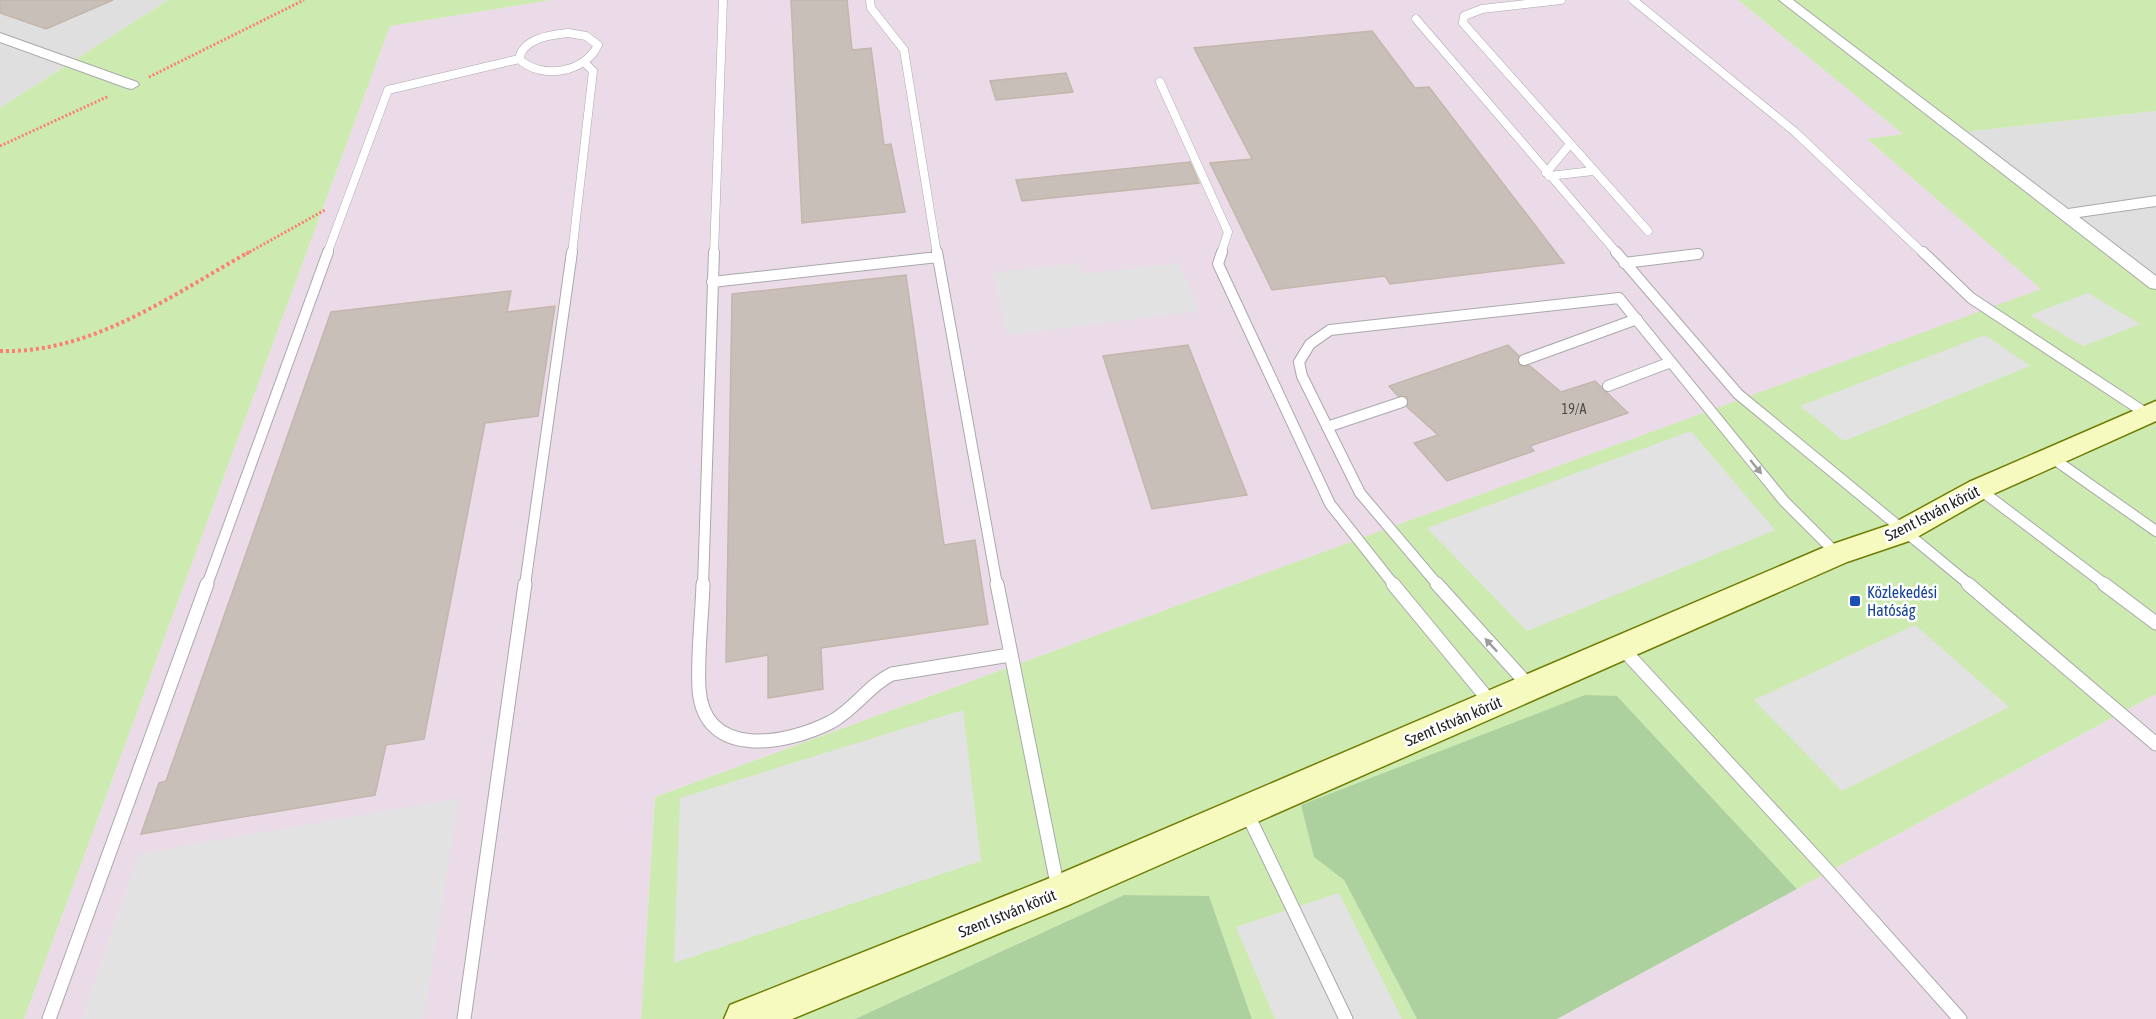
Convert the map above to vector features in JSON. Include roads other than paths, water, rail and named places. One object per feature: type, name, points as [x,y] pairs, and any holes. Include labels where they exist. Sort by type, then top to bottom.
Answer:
[{"type":"street","points":[[1785,0],[2156,284]]},
{"type":"street","points":[[0,37],[132,85]]},
{"type":"street","points":[[2065,214],[2156,201]]},
{"type":"street","name":"Szent István körút","points":[[744,1019],[1058,892],[1837,554],[1902,532],[1979,489],[2152,412]]},
{"type":"lane","points":[[723,0],[699,690],[702,709],[715,726],[732,739],[762,745],[828,725],[853,709],[890,674],[1010,655]]},
{"type":"lane","points":[[870,0],[871,8],[904,50],[938,257],[1010,655],[1058,892]]},
{"type":"lane","points":[[1561,0],[1482,9],[1464,16],[1463,23],[1648,231]]},
{"type":"lane","points":[[1633,0],[1794,131],[1971,298],[2152,412]]},
{"type":"lane","points":[[1416,19],[1738,394],[1902,532],[2029,634],[2156,744]]},
{"type":"lane","points":[[557,34],[578,34],[592,38],[598,45],[595,54],[584,62],[565,69],[544,70],[527,67],[519,59],[523,49],[537,40],[557,34]]},
{"type":"lane","points":[[49,1019],[384,98],[388,90],[519,59]]},
{"type":"lane","points":[[465,1019],[573,245],[593,71],[584,62]]},
{"type":"lane","points":[[1160,82],[1228,232],[1218,264],[1228,289],[1330,504],[1350,532],[1492,704]]},
{"type":"lane","points":[[1548,174],[1570,144]]},
{"type":"lane","points":[[1548,174],[1593,171]]},
{"type":"lane","points":[[1624,263],[1698,254]]},
{"type":"lane","points":[[712,282],[938,257]]},
{"type":"lane","points":[[1531,688],[1394,535],[1360,493],[1302,376],[1299,362],[1310,344],[1330,330],[1619,298],[1784,501],[1837,554]]},
{"type":"lane","points":[[1524,360],[1637,319]]},
{"type":"lane","points":[[1608,386],[1671,362]]},
{"type":"lane","points":[[1327,427],[1402,402]]},
{"type":"lane","points":[[2051,457],[2156,531]]},
{"type":"lane","points":[[1979,489],[2156,623]]},
{"type":"lane","points":[[1621,647],[1960,1019]]},
{"type":"lane","points":[[1245,810],[1346,1019]]},
{"type":"place","name":"Közlekedési Hatóság","points":[[1855,601]]}]
